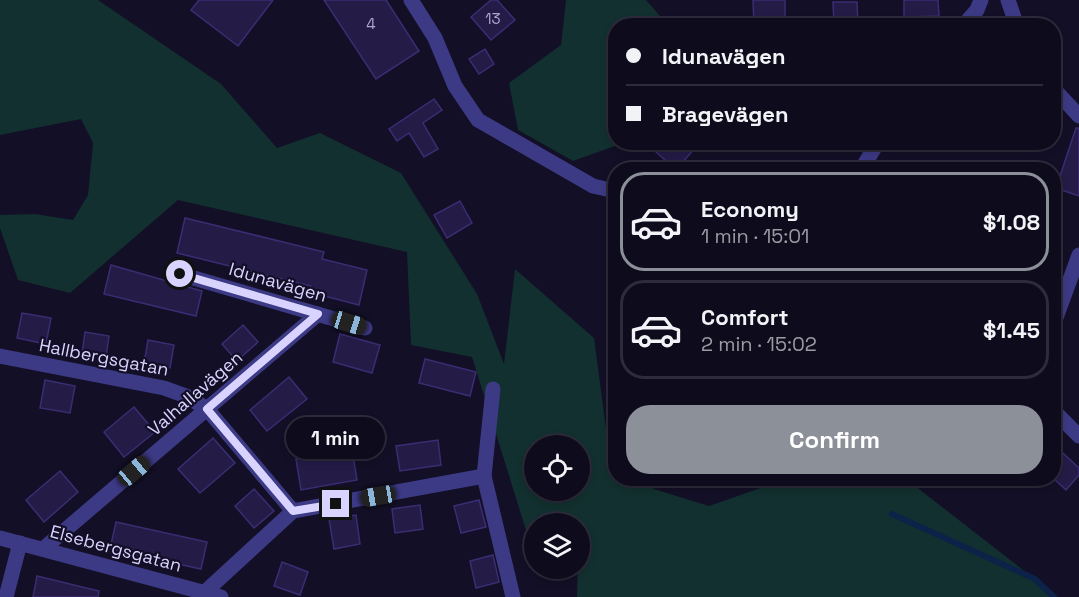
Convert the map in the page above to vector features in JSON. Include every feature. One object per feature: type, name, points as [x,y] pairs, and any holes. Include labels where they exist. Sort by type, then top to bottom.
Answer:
[{"type":"street","points":[[411,0],[435,38],[455,86],[478,120],[593,186],[608,189]]},
{"type":"street","points":[[970,18],[977,10],[981,0]]},
{"type":"street","points":[[1008,0],[1014,18]]},
{"type":"street","points":[[1061,97],[1079,116]]},
{"type":"street","points":[[1061,304],[1079,255]]},
{"type":"street","name":"Idunavägen","points":[[180,274],[365,328]]},
{"type":"street","name":"Valhallavägen","points":[[43,549],[318,314]]},
{"type":"street","name":"Hallbergsgatan","points":[[0,356],[164,388],[186,396],[207,409],[293,511]]},
{"type":"street","points":[[493,389],[484,476],[513,597]]},
{"type":"street","points":[[1061,418],[1079,436]]},
{"type":"street","points":[[205,594],[293,511],[484,476]]},
{"type":"street","name":"Elsebergsgatan","points":[[0,538],[221,597]]},
{"type":"street","points":[[6,597],[20,543]]},
{"type":"green space","points":[[0,0],[98,0],[221,84],[277,148],[320,133],[401,173],[477,294],[504,364],[515,269],[594,338],[608,437],[608,486],[651,486],[654,489],[709,506],[766,486],[915,486],[1058,597],[577,597],[577,579],[590,579],[590,513],[524,513],[524,524],[472,357],[411,345],[407,252],[178,200],[70,293],[18,280],[0,228],[0,215],[35,214],[73,220],[88,195],[93,143],[81,119],[0,135]]},
{"type":"green space","points":[[566,0],[646,0],[662,18],[608,18],[608,148],[573,161],[518,130],[509,83],[561,45]]},
{"type":"building","points":[[199,0],[273,0],[238,46],[191,10]]},
{"type":"building","points":[[324,0],[386,0],[419,51],[376,79]]},
{"type":"building","points":[[491,0],[497,0],[515,20],[491,40],[471,17]]},
{"type":"building","points":[[753,0],[785,0],[785,18],[754,18]]},
{"type":"building","points":[[904,0],[938,0],[939,16],[904,17]]},
{"type":"building","points":[[833,2],[857,2],[858,18],[834,18]]},
{"type":"building","points":[[485,49],[494,64],[479,74],[469,59]]},
{"type":"building","points":[[434,99],[442,110],[423,123],[438,149],[424,157],[409,133],[397,141],[389,129]]},
{"type":"building","points":[[1076,128],[1079,128],[1079,196],[1061,190],[1061,173]]},
{"type":"building","points":[[658,150],[693,150],[683,162],[667,162],[656,152]]},
{"type":"building","points":[[460,201],[472,223],[447,238],[434,215]]},
{"type":"building","points":[[185,218],[324,252],[322,259],[367,270],[359,305],[309,292],[311,286],[177,253]]},
{"type":"building","points":[[111,265],[202,291],[196,316],[104,294]]},
{"type":"building","points":[[22,313],[51,318],[46,344],[17,338]]},
{"type":"building","points":[[243,325],[258,342],[237,361],[222,344]]},
{"type":"building","points":[[85,332],[109,336],[106,357],[82,353]]},
{"type":"building","points":[[340,334],[380,345],[372,373],[333,362]]},
{"type":"building","points":[[148,340],[174,345],[170,368],[144,364]]},
{"type":"building","points":[[425,359],[476,372],[470,396],[419,383]]},
{"type":"building","points":[[289,377],[307,399],[267,431],[250,410]]},
{"type":"building","points":[[45,380],[75,386],[70,413],[40,408]]},
{"type":"building","points":[[134,407],[155,432],[124,457],[104,432]]},
{"type":"building","points":[[213,438],[235,463],[200,493],[178,469]]},
{"type":"building","points":[[438,440],[441,465],[400,471],[396,446]]},
{"type":"building","points":[[352,450],[357,480],[301,490],[296,459]]},
{"type":"building","points":[[1061,451],[1079,468],[1079,475],[1066,490],[1061,485]]},
{"type":"building","points":[[60,471],[78,492],[44,522],[26,500]]},
{"type":"building","points":[[254,489],[274,511],[254,528],[235,506]]},
{"type":"building","points":[[479,500],[486,527],[461,533],[454,506]]},
{"type":"building","points":[[420,505],[423,529],[395,533],[392,509]]},
{"type":"building","points":[[356,515],[360,544],[334,549],[329,519]]},
{"type":"building","points":[[116,522],[207,542],[201,569],[110,549]]},
{"type":"building","points":[[493,555],[499,582],[476,588],[470,561]]},
{"type":"building","points":[[282,562],[308,572],[300,595],[274,586]]},
{"type":"building","points":[[37,576],[99,591],[98,597],[33,597]]},
{"type":"waterway","points":[[892,514],[1035,579],[1054,597]]},
{"type":"route","points":[[180,274],[318,314],[207,409],[293,511],[336,504]]}]
